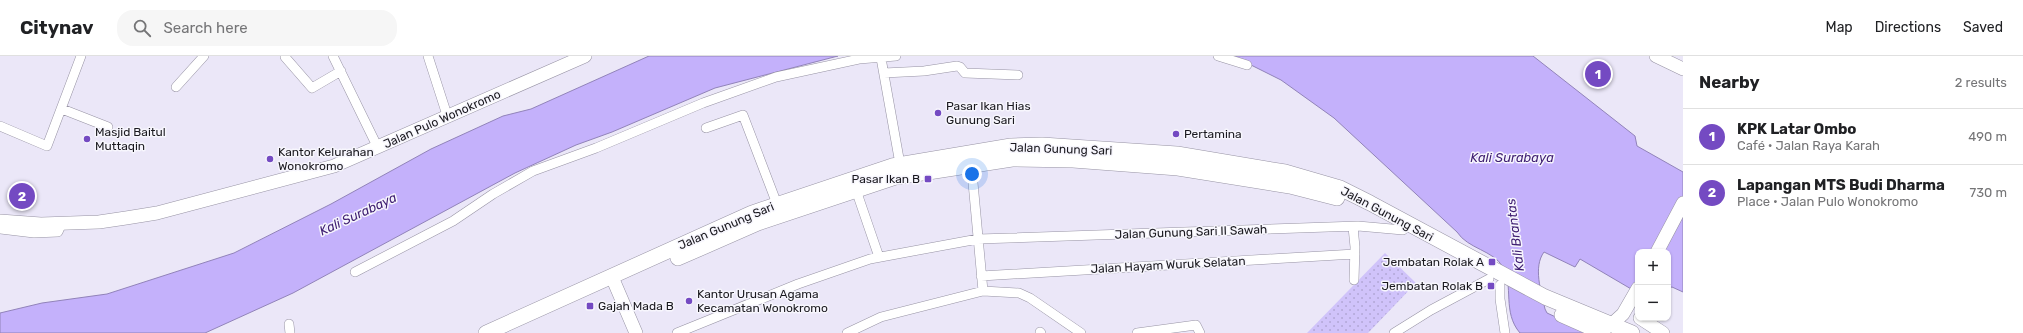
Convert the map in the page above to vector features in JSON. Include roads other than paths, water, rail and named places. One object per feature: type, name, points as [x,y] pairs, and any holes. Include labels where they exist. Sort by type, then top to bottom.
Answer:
[{"type":"main road","name":"Jalan Pulo Wonokromo","points":[[0,221],[41,224],[99,222],[157,212],[334,166],[378,148],[447,115],[585,56]]},
{"type":"main road","points":[[1656,56],[1683,69]]},
{"type":"main road","name":"Jalan Gunung Sari","points":[[486,333],[758,224],[896,177],[1011,146],[1074,147],[1177,154],[1291,180],[1340,188],[1370,202],[1500,282]]},
{"type":"main road","name":"Jalan Gunung Sari","points":[[510,333],[752,213],[900,164],[971,158]]},
{"type":"main road","name":"Jalan Gunung Sari","points":[[1291,180],[1336,198],[1403,230],[1500,282],[1608,329],[1632,333]]},
{"type":"main road","points":[[1659,249],[1683,203]]},
{"type":"main road","points":[[614,281],[636,333]]},
{"type":"main road","points":[[1608,329],[1623,314],[1634,296]]},
{"type":"main road","points":[[1645,321],[1664,333]]},
{"type":"street","points":[[0,126],[46,147],[62,109],[81,56]]},
{"type":"street","points":[[176,86],[204,56]]},
{"type":"street","points":[[333,56],[378,148]]},
{"type":"street","points":[[428,56],[447,115]]},
{"type":"street","points":[[355,272],[453,220],[493,194],[533,172],[596,148],[703,103],[776,77],[859,59],[896,56]]},
{"type":"street","points":[[1218,56],[1247,65]]},
{"type":"street","points":[[284,57],[313,88],[341,71]]},
{"type":"street","points":[[881,58],[900,164]]},
{"type":"street","points":[[884,73],[924,71],[957,66],[960,67],[965,73],[1018,75]]},
{"type":"street","points":[[62,109],[108,127]]},
{"type":"street","points":[[706,128],[742,115],[777,204]]},
{"type":"street","points":[[971,158],[983,291]]},
{"type":"street","points":[[856,190],[879,257]]},
{"type":"street","name":"Jalan Pulo Wonokromo","points":[[0,229],[34,233],[58,232],[62,224]]},
{"type":"street","name":"Jalan Gunung Sari II Sawah","points":[[678,333],[798,284],[879,257],[978,239],[1364,226],[1403,230]]},
{"type":"street","points":[[1353,227],[1355,254],[1354,280]]},
{"type":"street","name":"Jalan Hayam Wuruk Selatan","points":[[981,276],[1355,254]]},
{"type":"street","points":[[1394,333],[1431,310],[1500,282],[1500,299],[1505,333]]},
{"type":"street","points":[[847,333],[881,317],[983,291],[1019,293],[1030,298],[1081,333]]},
{"type":"street","points":[[1137,333],[1196,325],[1200,333]]},
{"type":"water","name":"Kali Surabaya","points":[[649,56],[838,56],[715,88],[612,132],[576,145],[515,173],[293,293],[205,333],[0,333],[0,313],[42,303],[107,294],[234,253],[331,204],[431,149],[503,116],[531,109]]},
{"type":"water","name":"Kali Surabaya","points":[[1233,56],[1533,56],[1635,136],[1637,146],[1683,172],[1683,292],[1671,287],[1671,249],[1635,249],[1635,291],[1580,259],[1575,267],[1544,252],[1538,272],[1547,313],[1591,333],[1520,333],[1511,316],[1508,282],[1503,267],[1499,261],[1462,238],[1334,118],[1281,80]]},
{"type":"place","name":"KPK Latar Ombo","points":[[1598,74]]},
{"type":"place","name":"Pasar Ikan Hias Gunung Sari","points":[[938,113]]},
{"type":"place","name":"Pertamina","points":[[1176,134]]},
{"type":"place","name":"Masjid Baitul Muttaqin","points":[[87,139]]},
{"type":"place","name":"Kantor Kelurahan Wonokromo","points":[[270,159]]},
{"type":"place","name":"Pasar Ikan B","points":[[928,179]]},
{"type":"place","name":"Lapangan MTS Budi Dharma","points":[[22,196]]},
{"type":"place","name":"Jembatan Rolak A","points":[[1492,262]]},
{"type":"place","name":"Jembatan Rolak B","points":[[1491,286]]},
{"type":"place","name":"Kantor Urusan Agama Kecamatan Wonokromo","points":[[689,301]]},
{"type":"place","name":"Gajah Mada B","points":[[590,306]]},
{"type":"water label","name":"Kali Brantas","points":[[1515,235]]}]
